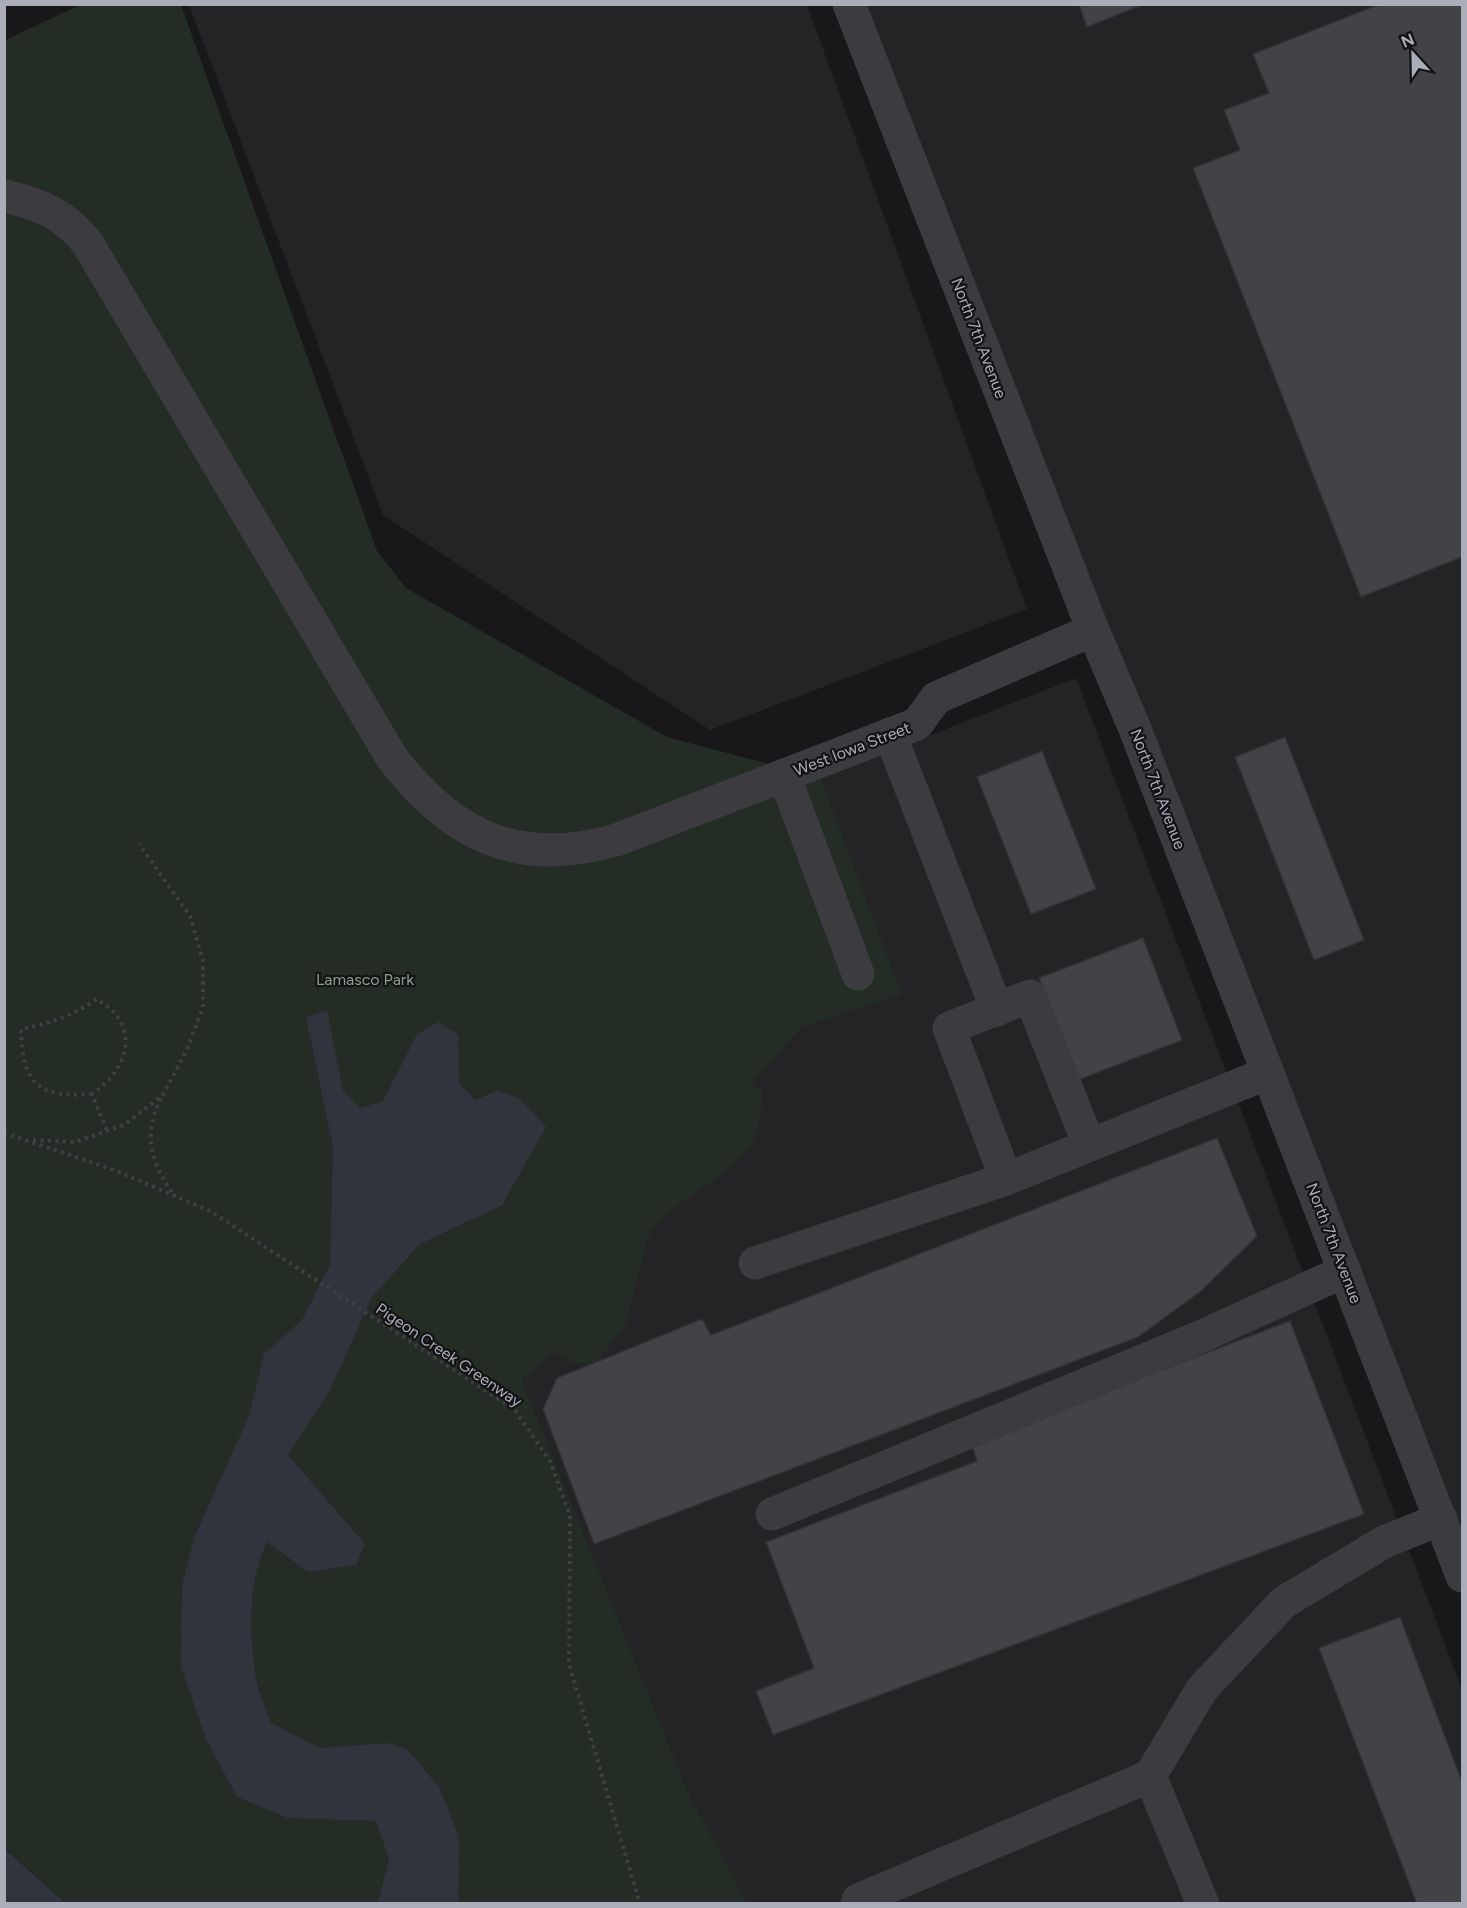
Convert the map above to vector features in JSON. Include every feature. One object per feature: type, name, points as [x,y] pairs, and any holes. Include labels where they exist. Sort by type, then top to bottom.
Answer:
[{"type":"street","name":"North 7th Avenue","points":[[849,4],[1093,630],[1135,729],[1462,1576]]},
{"type":"street","name":"West Iowa Street","points":[[4,196],[31,201],[77,229],[392,758],[412,784],[432,804],[478,836],[525,849],[570,849],[597,846],[917,724],[936,698],[1093,630]]},
{"type":"street","points":[[890,734],[996,1010]]},
{"type":"street","points":[[784,775],[858,974]]},
{"type":"street","points":[[1006,1179],[949,1028],[1030,996],[1089,1145]]},
{"type":"street","points":[[755,1263],[1006,1179],[1268,1073]]},
{"type":"street","points":[[772,1514],[1200,1337],[1345,1271]]},
{"type":"street","points":[[857,1904],[858,1900],[1150,1776],[1202,1689],[1284,1602],[1384,1542],[1440,1519]]},
{"type":"street","points":[[1150,1776],[1203,1904]]},
{"type":"path","name":"Pigeon Creek Greenway","points":[[139,844],[190,916],[203,961],[203,1007],[188,1047],[151,1118],[151,1145],[158,1174],[176,1197]]},
{"type":"path","points":[[98,999],[113,1012],[125,1037],[123,1064],[107,1084],[92,1094],[65,1096],[46,1090],[30,1076],[22,1059],[21,1029],[45,1025],[77,1012],[98,999]]},
{"type":"path","points":[[92,1094],[106,1131]]},
{"type":"path","name":"Pigeon Creek Greenway","points":[[26,1140],[75,1142],[124,1125],[163,1095]]},
{"type":"path","name":"Pigeon Creek Greenway","points":[[4,1133],[114,1170],[210,1211],[514,1409],[550,1461],[570,1516],[569,1664],[640,1904]]},
{"type":"shaded area","points":[[189,5],[807,5],[1027,609],[710,730],[383,515]]},
{"type":"shaded area","points":[[857,5],[1462,5],[1462,1565]]},
{"type":"shaded area","points":[[1076,678],[1462,1689],[1462,1903],[747,1903],[687,1789],[522,1380],[599,1314],[615,1239],[802,1027],[902,994],[821,778]]},
{"type":"shaded area","points":[[327,1010],[343,1091],[360,1108],[383,1101],[417,1034],[438,1022],[458,1035],[459,1083],[475,1100],[497,1091],[519,1098],[546,1127],[502,1205],[420,1244],[372,1297],[329,1392],[288,1455],[365,1544],[356,1565],[308,1572],[267,1542],[253,1589],[251,1623],[255,1673],[270,1722],[320,1748],[388,1743],[408,1750],[439,1787],[459,1837],[458,1903],[378,1903],[389,1859],[376,1821],[288,1818],[237,1797],[206,1739],[181,1667],[182,1586],[194,1538],[249,1416],[264,1354],[302,1320],[330,1265],[333,1147],[306,1017]]},
{"type":"shaded area","points":[[4,1848],[12,1855],[65,1903],[5,1903]]},
{"type":"green space","name":"Lamasco Park","points":[[80,5],[181,5],[377,551],[406,588],[667,737],[821,778],[902,994],[802,1027],[751,1085],[763,1091],[757,1133],[749,1148],[736,1162],[672,1211],[657,1225],[646,1241],[627,1321],[610,1346],[593,1363],[574,1363],[554,1353],[522,1380],[687,1789],[747,1903],[65,1903],[5,1848],[5,40]]},
{"type":"building","points":[[1079,4],[1144,4],[1087,27]]},
{"type":"building","points":[[1380,4],[1462,4],[1462,557],[1361,597],[1193,168],[1240,150],[1224,110],[1269,93],[1253,54]]},
{"type":"building","points":[[1285,737],[1364,940],[1314,960],[1235,757]]},
{"type":"building","points":[[1042,751],[1096,889],[1031,914],[977,777]]},
{"type":"building","points":[[1143,938],[1182,1040],[1078,1080],[1039,978]]},
{"type":"building","points":[[1217,1138],[1257,1236],[1201,1291],[1138,1337],[594,1544],[543,1409],[557,1378],[702,1319],[711,1335]]},
{"type":"building","points":[[1290,1321],[1364,1514],[773,1735],[756,1691],[814,1668],[766,1542],[977,1461],[971,1442]]},
{"type":"building","points":[[1400,1617],[1462,1782],[1462,1904],[1417,1904],[1319,1648]]}]
